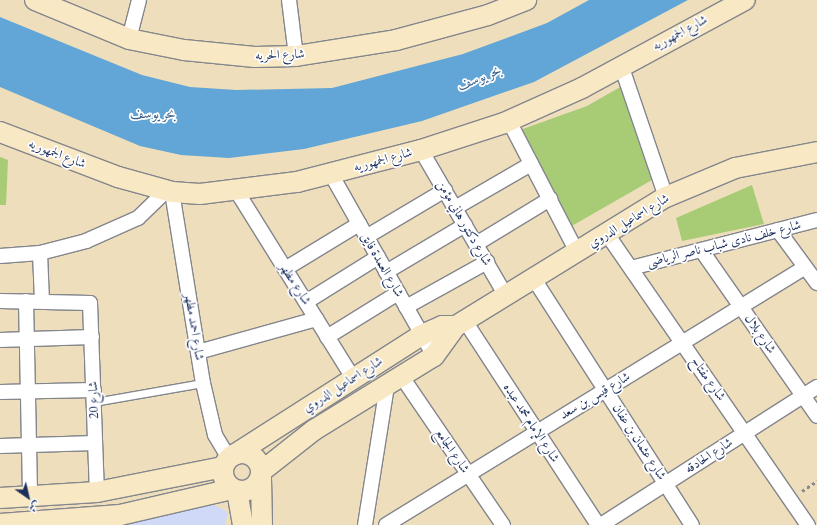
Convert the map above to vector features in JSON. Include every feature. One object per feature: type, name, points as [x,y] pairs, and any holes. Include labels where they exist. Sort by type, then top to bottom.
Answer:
[{"type":"main road","name":"شارع الحريه","points":[[35,0],[129,39],[215,54],[296,56],[396,40],[488,15],[526,0]]},
{"type":"main road","name":"شارع الجمهوريه","points":[[0,132],[118,177],[169,191],[236,190],[330,174],[421,150],[509,121],[582,88],[621,65],[745,0]]},
{"type":"main road","name":"شارع اسماعيل الدروي","points":[[261,474],[314,430],[434,356],[461,324],[666,197],[735,168],[817,152]]},
{"type":"main road","name":"شارع اسماعيل الدروي","points":[[0,498],[97,492],[229,460],[353,378],[422,335],[442,326],[461,324]]},
{"type":"main road","points":[[243,525],[234,490],[224,479],[229,460],[242,453],[256,458],[261,474],[262,525]]},
{"type":"main road","points":[[0,524],[22,524],[120,515],[234,490],[249,490],[261,474]]},
{"type":"street","points":[[129,39],[139,0]]},
{"type":"street","points":[[289,0],[296,56]]},
{"type":"street","points":[[621,65],[666,197]]},
{"type":"street","points":[[509,121],[577,252]]},
{"type":"street","name":"شارع دكتور هاني مؤمن","points":[[421,150],[506,296]]},
{"type":"street","points":[[456,208],[531,164]]},
{"type":"street","name":"شارع العمدة فايق","points":[[330,174],[434,356]]},
{"type":"street","name":"شارع مظهر","points":[[236,190],[353,378]]},
{"type":"street","points":[[366,237],[445,190]]},
{"type":"street","points":[[0,256],[40,254],[127,224],[148,210],[169,191]]},
{"type":"street","name":"شارع احمد مظهر","points":[[169,191],[203,383],[215,435],[229,460]]},
{"type":"street","points":[[476,244],[550,199]]},
{"type":"street","name":"شارع خلف نادى شباب ناصر الرياضى","points":[[631,268],[702,251],[817,220]]},
{"type":"street","points":[[285,269],[359,224]]},
{"type":"street","points":[[386,272],[465,225]]},
{"type":"street","points":[[778,230],[817,283]]},
{"type":"street","name":"شارع مفتاح","points":[[607,234],[808,525]]},
{"type":"street","name":"شارع بلال","points":[[702,251],[817,416]]},
{"type":"street","points":[[0,301],[42,301],[40,254]]},
{"type":"street","points":[[306,302],[378,257]]},
{"type":"street","points":[[406,307],[487,262]]},
{"type":"street","name":"شارع قيس بن سعد","points":[[389,524],[805,267]]},
{"type":"street","name":"شارع عثمان بن عفان","points":[[534,279],[692,525]]},
{"type":"street","points":[[327,337],[398,293]]},
{"type":"street","name":"شارع 20","points":[[42,301],[84,300],[92,307],[97,492]]},
{"type":"street","points":[[26,301],[30,497]]},
{"type":"street","points":[[198,352],[316,319]]},
{"type":"street","name":"شارع الإمام محمد عبده","points":[[461,324],[598,525]]},
{"type":"street","points":[[0,340],[92,336]]},
{"type":"street","points":[[365,525],[394,381]]},
{"type":"street","name":"شارع الجامع","points":[[394,381],[468,474],[503,525]]},
{"type":"street","name":"شارع الحادقه","points":[[601,525],[817,387]]},
{"type":"street","points":[[0,392],[94,396]]},
{"type":"street","points":[[0,446],[95,443]]},
{"type":"lane","points":[[94,396],[203,383]]},
{"type":"shaded area","points":[[204,500],[228,512],[225,525],[42,525]]},
{"type":"green space","points":[[622,86],[652,180],[570,227],[520,130],[587,106]]},
{"type":"green space","points":[[0,157],[8,160],[6,205],[0,205]]},
{"type":"green space","points":[[752,185],[764,224],[682,241],[676,218]]},
{"type":"water","name":"بحر يوسف","points":[[589,0],[688,0],[534,82],[422,121],[304,149],[229,158],[181,155],[140,146],[0,87],[0,17],[142,75],[190,87],[236,90],[332,88],[463,54],[547,23]]}]
